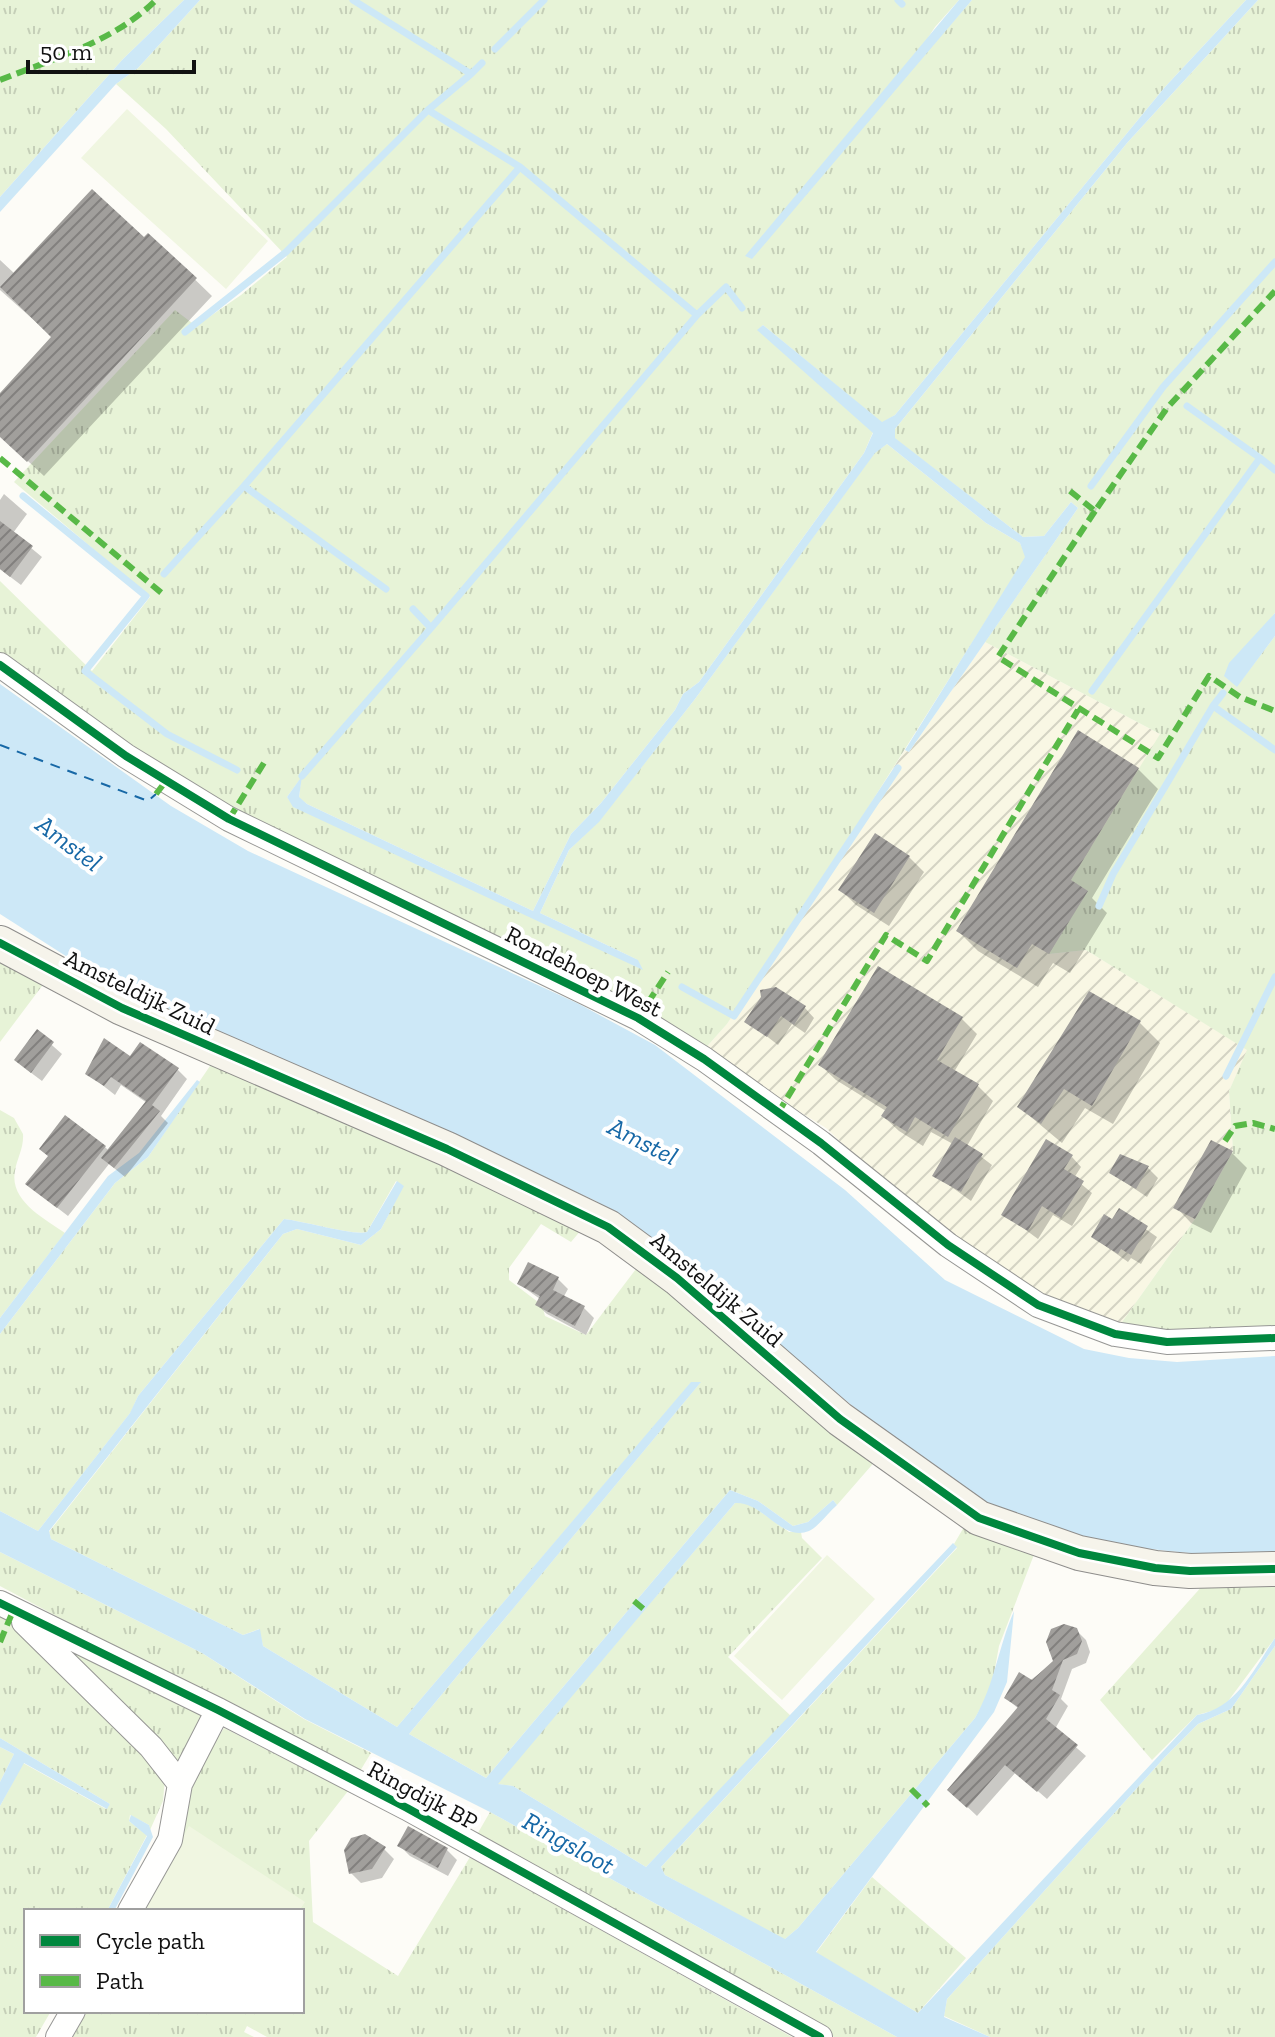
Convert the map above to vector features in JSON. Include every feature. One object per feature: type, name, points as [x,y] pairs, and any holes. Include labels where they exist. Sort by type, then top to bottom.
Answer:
[{"type":"street","name":"Rondehoep West","points":[[0,665],[116,750],[229,819],[324,869],[638,1018],[678,1042],[821,1143],[948,1245],[1038,1305],[1115,1334],[1167,1342],[1275,1338]]},
{"type":"street","name":"Amsteldijk Zuid","points":[[0,943],[122,1008],[447,1149],[608,1227],[677,1278],[840,1419],[979,1518],[1079,1553],[1155,1568],[1190,1571],[1275,1569]]},
{"type":"street","name":"Ringdijk BP","points":[[7,1607],[218,1710],[407,1808],[820,2037]]},
{"type":"street","name":"Ringdijk BP","points":[[7,1607],[151,1747],[180,1784]]},
{"type":"street","points":[[131,1909],[170,1840],[180,1784],[218,1710]]},
{"type":"street","points":[[58,2037],[72,2013]]},
{"type":"shaded area","points":[[985,642],[1160,734],[1050,954],[1086,950],[1248,1050],[1229,1091],[1233,1151],[1195,1219],[1115,1332],[1042,1298],[956,1239],[879,1178],[826,1128],[702,1052],[727,1024],[905,750],[909,752]]},
{"type":"green space","points":[[0,0],[184,0],[123,59],[0,197]]},
{"type":"green space","points":[[200,0],[959,0],[935,27],[896,87],[972,0],[1246,0],[1165,87],[895,415],[882,423],[763,325],[758,330],[873,432],[864,453],[699,682],[683,694],[675,710],[601,803],[571,834],[533,911],[307,804],[299,798],[301,778],[287,797],[294,807],[638,960],[540,913],[569,850],[599,821],[695,699],[875,452],[887,444],[986,523],[1020,543],[1026,557],[823,879],[727,1024],[702,1052],[329,863],[129,749],[0,653],[0,581],[92,671],[150,597],[14,482],[175,310],[196,326],[241,295],[287,257],[166,129],[116,84],[138,68]]},
{"type":"green space","points":[[1258,0],[1275,0],[1275,613],[1225,676],[1237,686],[1275,636],[1275,1335],[1115,1332],[1195,1219],[1233,1151],[1229,1091],[1247,1050],[1086,950],[1049,954],[1087,891],[1071,880],[1160,734],[985,642],[1078,508],[1071,502],[1044,536],[1023,537],[894,438],[895,429],[1127,143]]},
{"type":"green space","points":[[127,109],[268,241],[226,289],[81,158]]},
{"type":"green space","points":[[0,950],[48,978],[0,1042]]},
{"type":"green space","points":[[212,1063],[582,1229],[571,1242],[541,1224],[509,1268],[509,1280],[542,1305],[545,1316],[586,1335],[639,1265],[878,1458],[837,1505],[833,1500],[808,1522],[793,1526],[758,1501],[730,1490],[486,1778],[409,1734],[700,1383],[691,1383],[397,1727],[263,1646],[259,1629],[243,1635],[51,1539],[49,1532],[283,1234],[297,1229],[361,1245],[381,1229],[403,1186],[396,1181],[367,1232],[351,1232],[284,1219],[138,1396],[131,1412],[38,1531],[0,1511],[0,1334],[115,1183],[148,1157]]},
{"type":"green space","points":[[0,1110],[14,1118],[23,1134],[15,1171],[17,1191],[30,1208],[65,1233],[0,1318]]},
{"type":"green space","points":[[747,1502],[789,1532],[801,1532],[802,1538],[822,1558],[728,1657],[791,1716],[646,1867],[513,1786],[497,1784],[735,1503]]},
{"type":"green space","points":[[967,1522],[1035,1552],[999,1646],[991,1690],[975,1718],[798,1928],[784,1940],[665,1875],[661,1867],[957,1548],[954,1544]]},
{"type":"green space","points":[[0,1552],[202,1653],[304,1719],[371,1753],[357,1776],[0,1586]]},
{"type":"green space","points":[[827,1555],[875,1599],[782,1700],[734,1656]]},
{"type":"green space","points":[[1275,1580],[1275,1638],[1223,1708],[1197,1715],[1152,1760],[1100,1700],[1204,1584]]},
{"type":"green space","points":[[0,1606],[165,1778],[163,1801],[150,1830],[149,1825],[130,1815],[129,1821],[147,1835],[108,1909],[24,1909],[24,2013],[50,2013],[36,2037],[0,2037],[0,1806],[23,1763],[106,1809],[110,1804],[0,1738]]},
{"type":"green space","points":[[50,1632],[207,1717],[182,1769]]},
{"type":"green space","points":[[1275,1646],[1275,2037],[990,2037],[944,2016],[947,1999],[1164,1758],[1198,1724],[1231,1709]]},
{"type":"green space","points":[[224,1728],[348,1791],[309,1841],[313,1922],[398,1976],[470,1857],[792,2037],[267,2037],[247,2026],[244,2032],[254,2037],[73,2037],[86,2013],[304,2013],[304,1909],[142,1909],[205,1758]]},
{"type":"green space","points":[[0,1747],[14,1754],[0,1782]]},
{"type":"green space","points":[[490,1812],[897,2037],[834,2037],[475,1838]]},
{"type":"green space","points":[[189,1826],[305,1902],[300,1909],[145,1909],[144,1905]]},
{"type":"green space","points":[[872,1877],[966,1958],[918,2013],[816,1953]]},
{"type":"water","points":[[184,0],[200,0],[138,68],[116,84],[0,212],[0,197],[123,59]]},
{"type":"water","points":[[959,0],[972,0],[752,259],[745,256]]},
{"type":"water","points":[[1246,0],[1258,0],[1127,143],[895,429],[895,438],[1023,537],[1044,536],[1071,502],[1078,508],[909,752],[905,750],[1025,557],[1020,543],[986,523],[887,444],[875,453],[695,699],[599,822],[569,850],[540,913],[638,960],[643,970],[293,807],[287,797],[302,776],[299,797],[307,804],[533,911],[571,834],[601,803],[675,710],[683,694],[699,682],[864,453],[873,433],[757,330],[763,325],[882,422],[895,415],[1165,87]]},
{"type":"water","points":[[1275,613],[1275,636],[1237,687],[1224,676],[1229,663]]},
{"type":"water","name":"Amstel","points":[[0,684],[171,806],[248,851],[579,1004],[655,1045],[845,1190],[945,1280],[1084,1349],[1129,1358],[1177,1362],[1275,1356],[1275,1555],[1199,1554],[1120,1544],[1044,1526],[974,1495],[904,1448],[689,1271],[596,1201],[186,1017],[83,967],[0,914]]},
{"type":"water","points":[[197,1080],[200,1082],[148,1157],[115,1183],[0,1334],[0,1318],[108,1176],[139,1153]]},
{"type":"water","name":"Ringsloot","points":[[397,1181],[404,1186],[381,1229],[361,1245],[297,1229],[283,1234],[49,1531],[51,1539],[243,1635],[260,1629],[263,1646],[397,1727],[691,1382],[701,1382],[409,1734],[486,1778],[730,1490],[758,1501],[793,1526],[808,1522],[833,1500],[837,1505],[820,1523],[809,1531],[799,1533],[781,1526],[754,1508],[735,1503],[498,1784],[513,1786],[646,1867],[953,1543],[957,1547],[661,1867],[665,1875],[785,1939],[798,1928],[975,1718],[1014,1611],[1007,1682],[994,1712],[816,1952],[918,2013],[1197,1715],[1223,1705],[1243,1686],[1275,1638],[1275,1646],[1231,1709],[1198,1724],[1164,1758],[947,1999],[944,2017],[990,2037],[897,2037],[490,1812],[305,1719],[202,1653],[0,1552],[0,1511],[38,1531],[130,1413],[138,1396],[284,1219],[351,1232],[367,1232]]},
{"type":"water","points":[[0,1738],[110,1804],[107,1809],[24,1763],[0,1806],[0,1782],[14,1754],[0,1747]]},
{"type":"water","points":[[131,1815],[149,1825],[153,1837],[115,1909],[108,1909],[147,1836],[129,1821]]},
{"type":"building","points":[[92,189],[144,237],[148,233],[197,278],[27,462],[0,437],[0,393],[51,337],[0,287]]},
{"type":"building","points":[[0,521],[33,546],[10,577],[0,569]]},
{"type":"building","points":[[1078,730],[1139,768],[1071,880],[1088,891],[1049,954],[1032,944],[1017,968],[956,931]]},
{"type":"building","points":[[875,833],[910,856],[874,913],[838,890]]},
{"type":"building","points":[[878,966],[963,1017],[937,1060],[979,1084],[948,1137],[915,1117],[907,1132],[881,1116],[887,1107],[818,1065]]},
{"type":"building","points":[[776,987],[806,1006],[794,1025],[781,1016],[767,1037],[744,1022],[761,997],[760,990]]},
{"type":"building","points":[[1089,991],[1141,1021],[1092,1106],[1064,1089],[1041,1124],[1017,1107]]},
{"type":"building","points":[[37,1029],[54,1042],[31,1073],[14,1060]]},
{"type":"building","points":[[104,1038],[130,1056],[140,1042],[179,1068],[152,1105],[160,1111],[114,1168],[101,1158],[146,1101],[111,1077],[104,1086],[85,1074]]},
{"type":"building","points":[[65,1115],[106,1146],[57,1208],[25,1184],[48,1156],[39,1149]]},
{"type":"building","points":[[955,1137],[983,1154],[961,1192],[932,1176]]},
{"type":"building","points":[[1046,1139],[1073,1155],[1064,1169],[1084,1181],[1061,1218],[1042,1206],[1028,1231],[1001,1215]]},
{"type":"building","points":[[1211,1140],[1233,1151],[1195,1219],[1173,1208]]},
{"type":"building","points":[[1120,1154],[1149,1166],[1136,1189],[1109,1173]]},
{"type":"building","points":[[1119,1208],[1148,1226],[1131,1255],[1121,1249],[1118,1254],[1091,1237],[1104,1214],[1112,1219]]},
{"type":"building","points":[[528,1262],[559,1277],[553,1290],[585,1306],[575,1326],[535,1305],[540,1296],[517,1284]]},
{"type":"building","points":[[1064,1624],[1077,1628],[1082,1641],[1077,1654],[1063,1660],[1052,1690],[1060,1695],[1046,1719],[1078,1745],[1037,1792],[1005,1765],[967,1808],[947,1790],[1018,1707],[1004,1698],[1019,1672],[1032,1680],[1053,1661],[1046,1642],[1051,1629]]},
{"type":"building","points":[[408,1826],[448,1848],[438,1868],[397,1846]]},
{"type":"building","points":[[365,1834],[386,1847],[372,1869],[349,1874],[344,1850],[351,1838]]},
{"type":"waterway","points":[[353,0],[471,74],[482,63]]},
{"type":"waterway","points":[[495,49],[544,0]]},
{"type":"waterway","points":[[898,0],[902,4]]},
{"type":"waterway","points":[[471,74],[428,110],[520,167],[697,315]]},
{"type":"waterway","points":[[185,332],[286,252],[428,110]]},
{"type":"waterway","points":[[244,486],[520,167]]},
{"type":"waterway","points":[[1091,486],[1163,387],[1275,262]]},
{"type":"waterway","points":[[431,628],[697,315],[726,287],[742,308]]},
{"type":"waterway","points":[[1092,691],[1260,458],[1187,406]]},
{"type":"waterway","points":[[1260,458],[1275,470]]},
{"type":"waterway","points":[[164,574],[244,486],[386,589]]},
{"type":"waterway","points":[[23,496],[146,596],[85,671],[167,734],[237,770]]},
{"type":"waterway","points":[[302,776],[431,628],[413,609]]},
{"type":"waterway","points":[[1213,706],[1223,693]]},
{"type":"waterway","points":[[1099,906],[1113,874],[1213,706],[1275,750]]},
{"type":"waterway","points":[[682,987],[734,1016],[898,768]]},
{"type":"waterway","points":[[1226,1076],[1275,977]]},
{"type":"ferry route","points":[[0,745],[148,801],[156,794]]},
{"type":"marked path","points":[[0,80],[103,38],[156,0]]},
{"type":"marked path","points":[[1070,491],[1095,511],[1167,408],[1275,291]]},
{"type":"marked path","points":[[0,458],[164,595]]},
{"type":"marked path","points":[[1095,511],[998,657],[1158,758],[1209,676],[1240,697],[1275,711]]},
{"type":"marked path","points":[[778,1113],[886,935],[927,961],[1078,710]]},
{"type":"marked path","points":[[229,819],[267,758]]},
{"type":"marked path","points":[[156,794],[166,781]]},
{"type":"marked path","points":[[638,1018],[668,972]]},
{"type":"marked path","points":[[1225,1141],[1235,1126],[1253,1123],[1275,1129]]},
{"type":"marked path","points":[[634,1601],[646,1611]]},
{"type":"marked path","points":[[0,1642],[13,1611]]},
{"type":"marked path","points":[[911,1789],[928,1806]]},
{"type":"cycle path","points":[[0,665],[126,756],[229,819],[638,1018],[704,1059],[821,1143],[948,1245],[1038,1305],[1115,1334],[1167,1342],[1275,1338]]},
{"type":"cycle path","points":[[0,943],[122,1008],[447,1149],[608,1227],[677,1278],[840,1419],[979,1518],[1079,1553],[1155,1568],[1190,1571],[1275,1569]]},
{"type":"cycle path","points":[[0,1603],[218,1710],[407,1808],[820,2037]]}]
